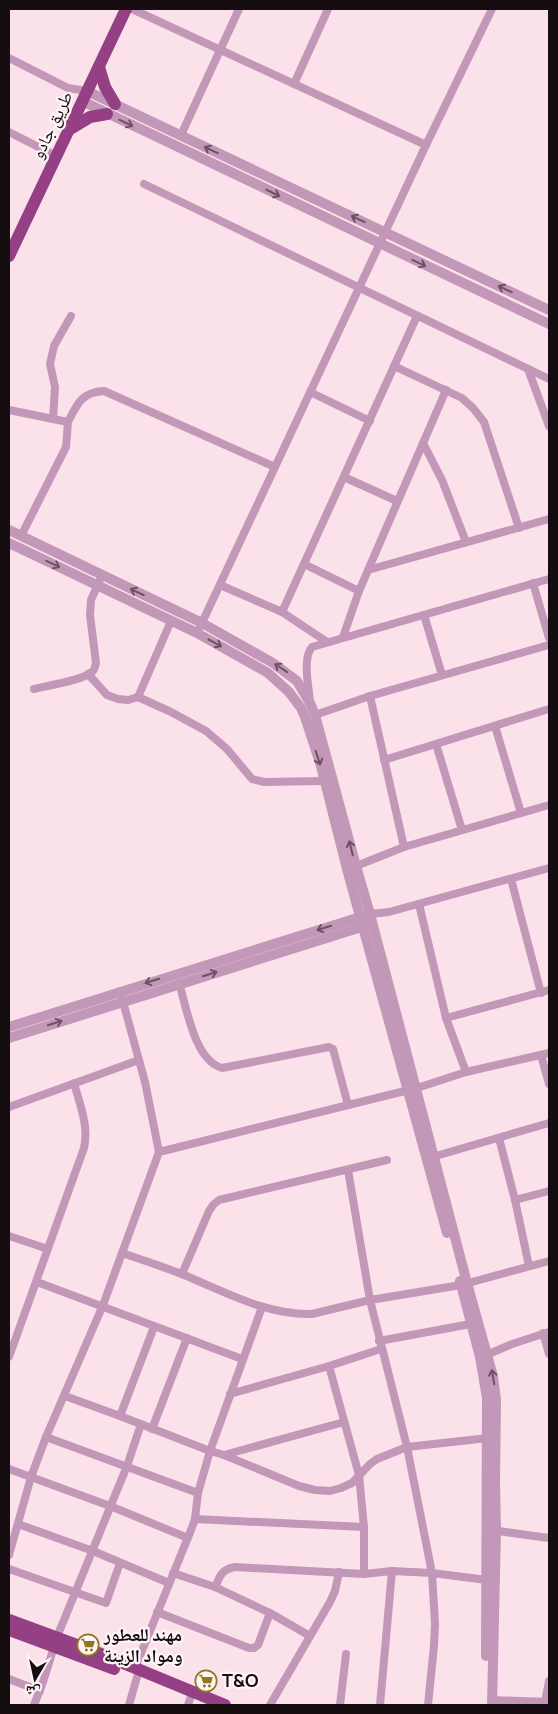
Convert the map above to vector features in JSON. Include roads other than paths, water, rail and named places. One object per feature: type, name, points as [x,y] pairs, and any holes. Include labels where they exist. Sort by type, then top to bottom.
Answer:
[{"type":"highway","name":"طريق جادو","points":[[9,256],[13,235],[56,156],[126,9]]},
{"type":"highway","points":[[68,131],[90,117],[111,109],[99,66]]},
{"type":"highway","points":[[9,1620],[55,1642],[225,1705]]},
{"type":"highway","points":[[9,1630],[55,1642]]},
{"type":"highway","points":[[136,1672],[189,1702],[205,1705]]},
{"type":"street","points":[[132,9],[426,145]]},
{"type":"street","points":[[181,136],[239,9]]},
{"type":"street","points":[[294,84],[328,9]]},
{"type":"street","points":[[197,633],[426,145],[492,9]]},
{"type":"street","points":[[9,58],[380,244],[549,324]]},
{"type":"street","points":[[111,109],[181,136],[549,310]]},
{"type":"street","points":[[9,132],[56,156]]},
{"type":"street","points":[[144,184],[549,379]]},
{"type":"street","points":[[53,419],[55,387],[50,364],[54,346],[71,316]]},
{"type":"street","points":[[282,612],[417,316]]},
{"type":"street","points":[[394,366],[462,398],[484,422],[519,528]]},
{"type":"street","points":[[528,369],[549,426]]},
{"type":"street","points":[[343,637],[359,590],[446,390]]},
{"type":"street","points":[[21,536],[66,447],[68,422],[77,404],[86,396],[95,392],[104,391],[274,467]]},
{"type":"street","points":[[310,392],[370,420]]},
{"type":"street","points":[[9,410],[68,422]]},
{"type":"street","points":[[423,443],[442,480],[466,542]]},
{"type":"street","points":[[344,477],[397,501]]},
{"type":"street","points":[[368,570],[549,519]]},
{"type":"street","points":[[9,530],[268,673],[289,692],[305,717],[367,920],[474,1323],[484,1356],[493,1376],[496,1400],[495,1482],[487,1580],[489,1704]]},
{"type":"street","points":[[9,543],[202,623],[285,671],[297,681],[315,715],[356,866],[367,920]]},
{"type":"street","points":[[304,564],[359,590]]},
{"type":"street","points":[[310,703],[307,672],[308,651],[312,647],[549,579]]},
{"type":"street","points":[[34,689],[73,680],[94,670],[96,663],[90,615],[92,600],[99,580]]},
{"type":"street","points":[[533,583],[549,638]]},
{"type":"street","points":[[220,584],[282,612],[327,642]]},
{"type":"street","points":[[424,615],[442,675]]},
{"type":"street","points":[[138,697],[171,621]]},
{"type":"street","points":[[315,715],[370,696],[549,645]]},
{"type":"street","points":[[88,674],[107,695],[128,700],[138,697],[171,712],[206,732],[227,750],[252,779],[264,782],[325,781]]},
{"type":"street","points":[[370,696],[404,847]]},
{"type":"street","points":[[384,760],[549,710]]},
{"type":"street","points":[[495,726],[521,813]]},
{"type":"street","points":[[436,744],[462,830]]},
{"type":"street","points":[[356,866],[404,847],[549,805]]},
{"type":"street","points":[[9,1038],[121,996],[180,984],[389,912],[549,868]]},
{"type":"street","points":[[446,1018],[545,991],[511,879]]},
{"type":"street","points":[[419,904],[446,1018],[466,1072]]},
{"type":"street","points":[[9,1027],[121,996],[367,920]]},
{"type":"street","points":[[180,984],[195,1039],[208,1061],[222,1068],[329,1047],[334,1049],[348,1105]]},
{"type":"street","points":[[9,1555],[31,1477],[46,1437],[103,1306],[159,1152],[145,1082],[121,996]]},
{"type":"street","points":[[159,1152],[413,1089],[466,1072],[545,1054],[549,1084]]},
{"type":"street","points":[[9,1107],[139,1060]]},
{"type":"street","points":[[9,1357],[84,1148],[86,1127],[74,1083]]},
{"type":"street","points":[[430,1157],[549,1122]]},
{"type":"street","points":[[499,1138],[529,1266]]},
{"type":"street","points":[[182,1274],[209,1211],[219,1200],[387,1160]]},
{"type":"street","points":[[348,1170],[370,1300],[407,1447],[432,1572],[435,1639],[428,1705]]},
{"type":"street","points":[[515,1200],[549,1191]]},
{"type":"street","points":[[9,1236],[48,1249]]},
{"type":"street","points":[[122,1253],[182,1274],[238,1298],[294,1314],[312,1314],[370,1300],[464,1284],[549,1261]]},
{"type":"street","points":[[37,1282],[242,1359]]},
{"type":"street","points":[[129,1705],[136,1672],[157,1612],[195,1519],[198,1493],[210,1451],[262,1306]]},
{"type":"street","points":[[230,1394],[329,1366],[380,1345],[474,1323]]},
{"type":"street","points":[[120,1416],[154,1327]]},
{"type":"street","points":[[484,1356],[546,1332],[549,1354]]},
{"type":"street","points":[[152,1429],[186,1338]]},
{"type":"street","points":[[484,1356],[492,1530],[489,1704]]},
{"type":"street","points":[[329,1366],[359,1475],[364,1527],[364,1574]]},
{"type":"street","points":[[65,1396],[224,1455],[299,1486],[316,1490],[330,1491],[352,1483],[377,1459],[407,1447],[488,1438]]},
{"type":"street","points":[[224,1455],[344,1422]]},
{"type":"street","points":[[34,1705],[55,1642],[127,1466],[141,1424]]},
{"type":"street","points":[[46,1437],[198,1493]]},
{"type":"street","points":[[9,1469],[110,1506],[188,1538]]},
{"type":"street","points":[[195,1519],[364,1527]]},
{"type":"street","points":[[18,1524],[93,1551],[169,1583]]},
{"type":"street","points":[[492,1530],[549,1538]]},
{"type":"street","points":[[9,1569],[106,1603],[120,1563]]},
{"type":"street","points":[[215,1586],[222,1572],[228,1568],[235,1567],[364,1574],[392,1571],[432,1572],[487,1580]]},
{"type":"street","points":[[380,1705],[392,1571]]},
{"type":"street","points":[[270,1705],[330,1602],[335,1591],[339,1572]]},
{"type":"street","points":[[173,1573],[215,1586],[270,1613],[310,1636]]},
{"type":"street","points":[[157,1612],[249,1648],[254,1648],[258,1645],[270,1613]]},
{"type":"street","points":[[340,1705],[346,1654]]},
{"type":"street","points":[[9,1679],[40,1691]]},
{"type":"street","points":[[489,1704],[543,1703],[549,1681]]},
{"type":"place","name":"مهند للعطور ومواد الزينة","points":[[88,1645]]},
{"type":"place","name":"T&O","points":[[206,1681]]}]
